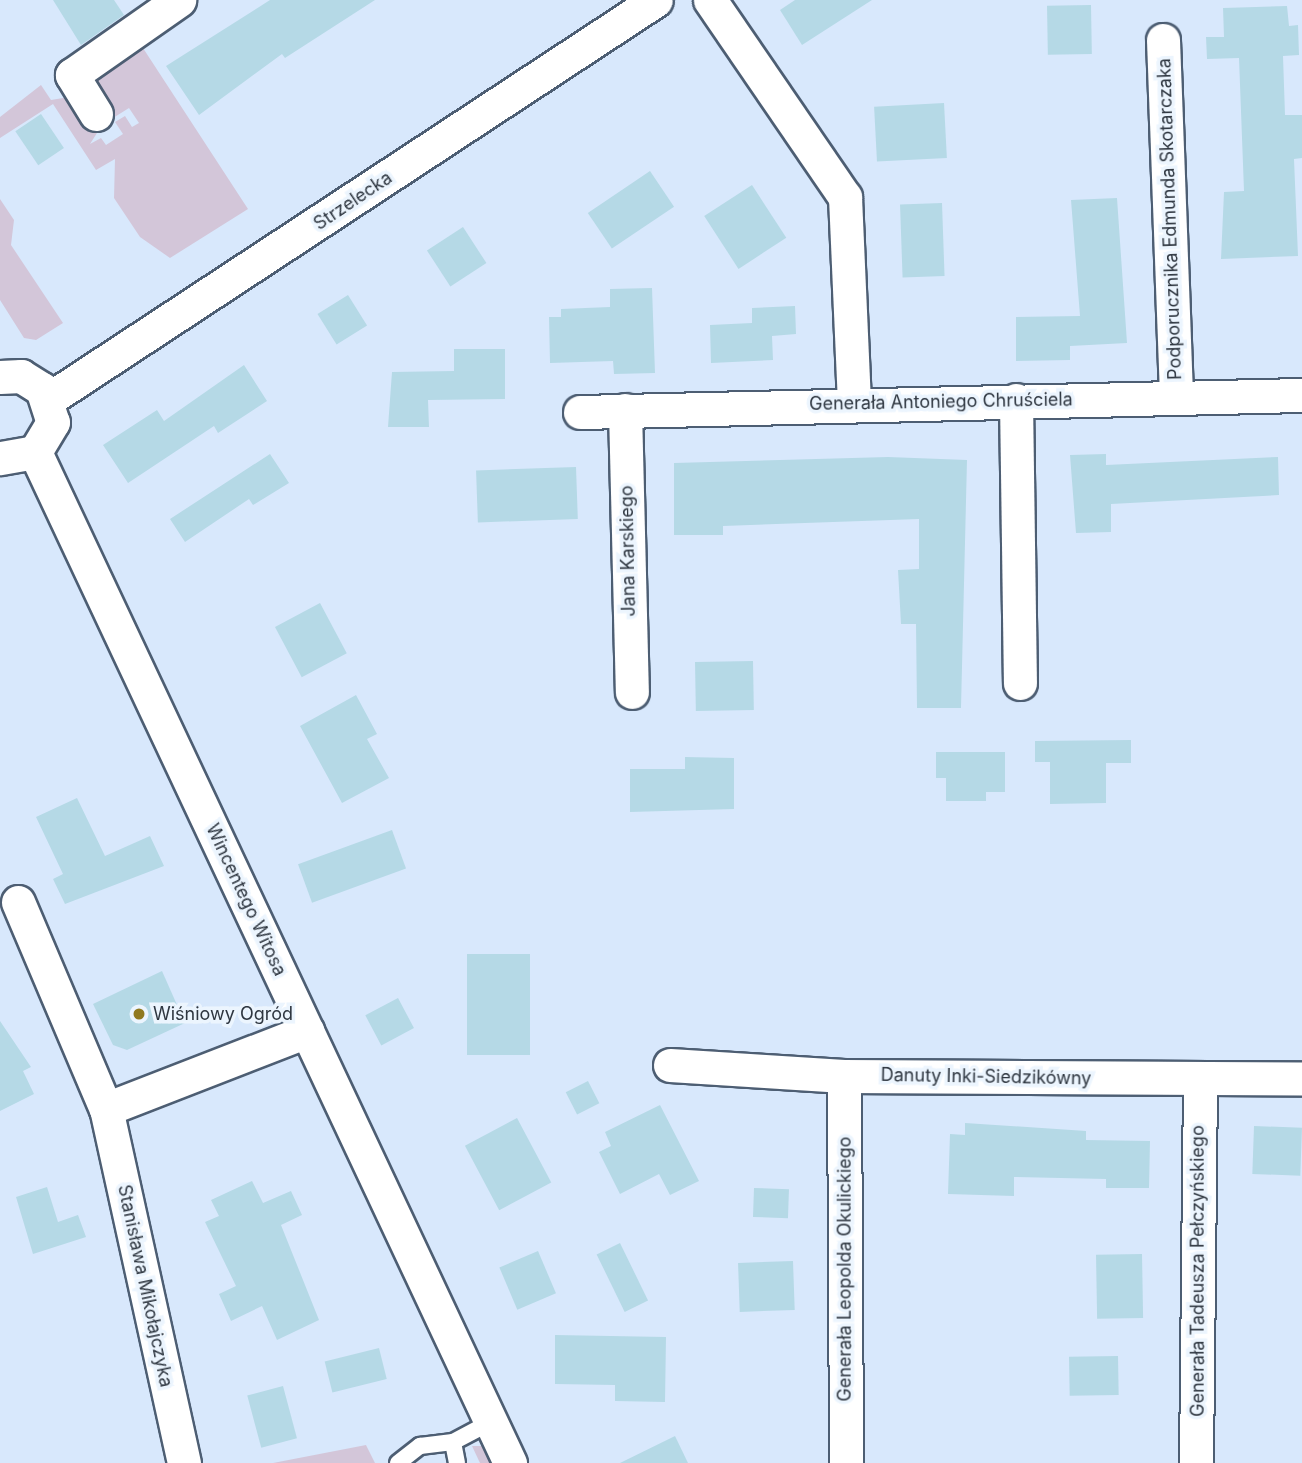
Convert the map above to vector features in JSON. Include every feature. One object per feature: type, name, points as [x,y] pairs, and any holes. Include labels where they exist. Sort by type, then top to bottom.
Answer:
[{"type":"street","points":[[96,114],[72,75],[179,0]]},
{"type":"street","name":"Strzelecka","points":[[48,399],[656,0]]},
{"type":"street","points":[[710,0],[845,197],[854,404]]},
{"type":"street","name":"Podporucznika Edmunda Skotarczaka","points":[[1163,40],[1176,397]]},
{"type":"street","points":[[0,377],[32,381],[48,399],[53,422],[35,452],[0,458]]},
{"type":"street","name":"Generała Antoniego Chruściela","points":[[580,412],[1302,395]]},
{"type":"street","points":[[1016,400],[1020,683]]},
{"type":"street","name":"Jana Karskiego","points":[[625,410],[632,692]]},
{"type":"street","name":"Wincentego Witosa","points":[[35,452],[307,1031],[469,1433],[510,1463]]},
{"type":"street","name":"Stanisława Mikołajczyka","points":[[18,902],[106,1109],[184,1463]]},
{"type":"street","points":[[106,1109],[307,1031]]},
{"type":"street","name":"Danuty Inki-Siedzikówny","points":[[670,1065],[844,1076],[1200,1080],[1302,1078]]},
{"type":"street","name":"Generała Leopolda Okulickiego","points":[[844,1076],[846,1463]]},
{"type":"street","name":"Generała Tadeusza Pełczyńskiego","points":[[1196,1463],[1200,1080]]},
{"type":"lane","points":[[398,1463],[420,1446],[469,1433]]},
{"type":"lane","points":[[457,1463],[469,1433]]},
{"type":"shaded area","points":[[141,45],[248,209],[170,258],[140,237],[114,198],[115,159],[96,170],[53,104],[0,138],[0,117],[41,85],[51,100],[69,97],[97,133],[90,144],[101,138],[106,145],[123,134],[115,122],[125,116],[132,127],[139,123],[129,108],[113,118],[94,79]]},
{"type":"shaded area","points":[[0,199],[14,220],[11,245],[63,323],[36,340],[24,338],[0,300]]},
{"type":"shaded area","points":[[366,1445],[375,1463],[273,1463]]},
{"type":"shaded area","points":[[472,1446],[484,1446],[492,1463],[480,1463]]},
{"type":"building","points":[[53,0],[114,0],[124,15],[81,45]]},
{"type":"building","points":[[270,0],[375,0],[285,58],[282,54],[199,115],[166,66]]},
{"type":"building","points":[[795,0],[872,0],[802,45],[780,10]]},
{"type":"building","points":[[1091,5],[1092,54],[1048,55],[1047,6]]},
{"type":"building","points":[[1287,6],[1289,26],[1298,25],[1299,55],[1283,56],[1285,115],[1302,115],[1302,158],[1294,159],[1298,256],[1221,259],[1224,192],[1244,191],[1239,58],[1207,59],[1206,37],[1224,37],[1223,8]]},
{"type":"building","points":[[944,103],[947,158],[877,162],[874,107]]},
{"type":"building","points":[[41,114],[64,148],[38,165],[15,131]]},
{"type":"building","points":[[650,171],[674,207],[612,249],[588,213]]},
{"type":"building","points":[[752,185],[786,238],[739,269],[704,216]]},
{"type":"building","points":[[1117,198],[1127,343],[1070,346],[1070,360],[1016,361],[1016,317],[1080,316],[1071,200]]},
{"type":"building","points":[[942,203],[945,276],[903,277],[900,204]]},
{"type":"building","points":[[463,227],[486,263],[450,286],[427,250]]},
{"type":"building","points":[[652,288],[655,373],[614,374],[613,361],[550,363],[549,317],[561,317],[561,309],[610,307],[610,289]]},
{"type":"building","points":[[348,295],[367,326],[337,345],[317,314]]},
{"type":"building","points":[[795,306],[796,334],[772,336],[773,360],[711,363],[710,325],[752,323],[752,308]]},
{"type":"building","points":[[454,349],[505,349],[505,399],[428,400],[429,427],[388,427],[392,372],[454,371]]},
{"type":"building","points":[[244,365],[267,401],[218,433],[214,426],[128,483],[103,445],[157,410],[164,421]]},
{"type":"building","points":[[270,454],[289,483],[253,505],[249,499],[185,542],[170,519]]},
{"type":"building","points":[[1106,454],[1106,465],[1278,457],[1279,495],[1111,504],[1111,532],[1076,533],[1070,455]]},
{"type":"building","points":[[888,457],[967,460],[961,708],[917,708],[916,624],[901,624],[898,570],[919,569],[919,519],[723,526],[723,535],[674,535],[674,463]]},
{"type":"building","points":[[576,467],[578,519],[478,522],[476,470]]},
{"type":"building","points":[[320,603],[347,653],[302,677],[275,627]]},
{"type":"building","points":[[753,661],[754,710],[696,711],[695,662]]},
{"type":"building","points":[[356,695],[377,734],[367,739],[389,778],[342,803],[300,726]]},
{"type":"building","points":[[1131,740],[1131,763],[1106,763],[1106,803],[1050,804],[1050,762],[1035,762],[1035,741]]},
{"type":"building","points":[[936,752],[1005,752],[1005,792],[986,792],[986,801],[946,801],[946,778],[936,778]]},
{"type":"building","points":[[685,757],[734,758],[734,809],[630,812],[630,769],[685,769]]},
{"type":"building","points":[[77,798],[105,856],[150,836],[164,866],[65,904],[53,879],[63,874],[36,817]]},
{"type":"building","points":[[392,830],[406,869],[312,903],[298,864]]},
{"type":"building","points":[[467,954],[530,954],[530,1055],[467,1055]]},
{"type":"building","name":"Wiśniowy Ogród","points":[[162,971],[185,1023],[127,1050],[113,1045],[93,1004]]},
{"type":"building","points":[[398,998],[414,1028],[381,1045],[365,1015]]},
{"type":"building","points":[[0,1021],[31,1067],[23,1071],[34,1094],[0,1111]]},
{"type":"building","points":[[588,1081],[599,1103],[577,1115],[566,1092]]},
{"type":"building","points":[[660,1105],[699,1181],[670,1195],[659,1174],[620,1194],[599,1152],[611,1146],[605,1132]]},
{"type":"building","points":[[517,1118],[551,1182],[499,1210],[465,1146]]},
{"type":"building","points":[[965,1123],[1086,1131],[1086,1140],[1150,1141],[1149,1188],[1106,1188],[1106,1179],[1014,1177],[1014,1196],[948,1194],[950,1134],[965,1135]]},
{"type":"building","points":[[1254,1126],[1302,1128],[1300,1176],[1252,1174]]},
{"type":"building","points":[[252,1181],[263,1203],[291,1191],[302,1215],[281,1225],[319,1320],[277,1340],[262,1306],[231,1321],[219,1294],[236,1286],[205,1222],[219,1216],[211,1200]]},
{"type":"building","points":[[47,1187],[58,1222],[78,1215],[86,1237],[33,1254],[16,1197]]},
{"type":"building","points":[[754,1188],[789,1189],[788,1218],[753,1217]]},
{"type":"building","points":[[620,1243],[648,1301],[625,1312],[597,1254]]},
{"type":"building","points":[[538,1251],[556,1293],[517,1310],[499,1267]]},
{"type":"building","points":[[1142,1254],[1143,1318],[1097,1319],[1096,1255]]},
{"type":"building","points":[[793,1261],[795,1310],[740,1312],[738,1263]]},
{"type":"building","points":[[555,1335],[666,1337],[665,1402],[615,1401],[615,1385],[555,1384]]},
{"type":"building","points":[[379,1348],[387,1379],[332,1393],[325,1362]]},
{"type":"building","points":[[1118,1356],[1119,1395],[1070,1396],[1069,1357]]},
{"type":"building","points":[[283,1386],[297,1438],[261,1448],[247,1396]]},
{"type":"building","points":[[675,1436],[688,1463],[620,1463]]},
{"type":"place","name":"Wiśniowy Ogród","points":[[139,1014]]}]
